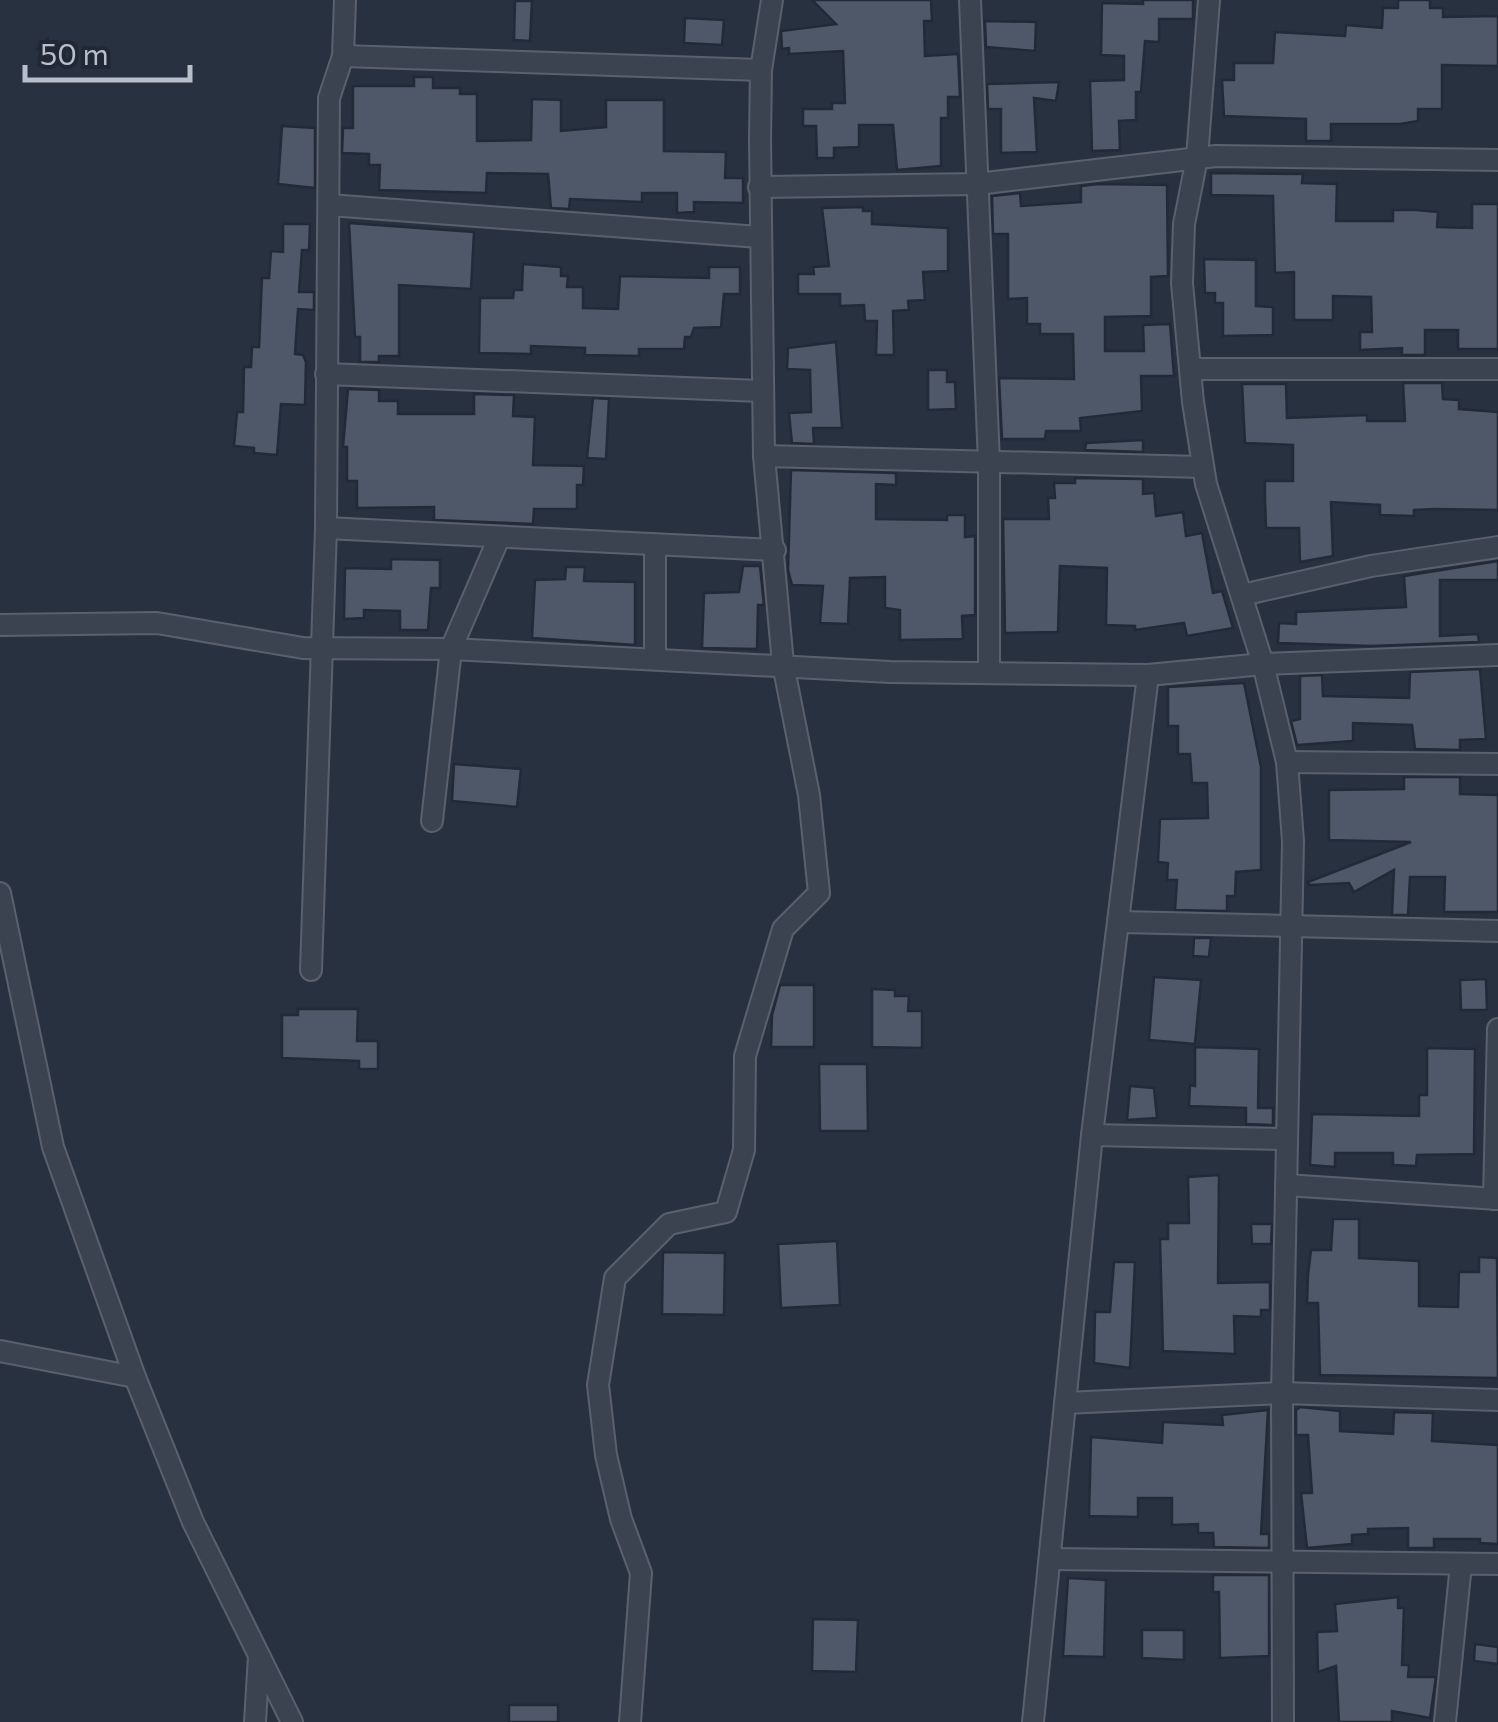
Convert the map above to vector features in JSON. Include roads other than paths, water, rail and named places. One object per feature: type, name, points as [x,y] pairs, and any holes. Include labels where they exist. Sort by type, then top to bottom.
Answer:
[{"type":"street","points":[[310,970],[326,528],[330,98],[343,56],[346,0]]},
{"type":"street","points":[[630,1722],[641,1574],[621,1519],[606,1455],[598,1385],[616,1278],[669,1224],[726,1212],[744,1150],[745,1056],[784,929],[819,893],[809,795],[784,664],[764,456],[759,187],[762,70],[772,0]]},
{"type":"street","points":[[970,0],[988,463],[988,672]]},
{"type":"street","points":[[1209,0],[1196,158],[1184,224],[1182,264],[1191,369],[1202,467],[1264,664],[1286,762],[1293,841],[1282,1392],[1283,1722]]},
{"type":"street","points":[[343,56],[762,70]]},
{"type":"street","points":[[759,187],[977,184],[1196,158],[1498,160]]},
{"type":"street","points":[[329,205],[759,236]]},
{"type":"street","points":[[1191,369],[1498,369]]},
{"type":"street","points":[[326,374],[762,391]]},
{"type":"street","points":[[764,456],[1202,467]]},
{"type":"street","points":[[326,528],[498,540],[774,550]]},
{"type":"street","points":[[432,821],[450,649],[498,540]]},
{"type":"street","points":[[655,547],[655,658]]},
{"type":"street","points":[[1242,594],[1370,566],[1498,547]]},
{"type":"street","points":[[0,625],[157,623],[192,626],[263,644],[655,658],[890,672],[1148,675],[1264,664],[1498,655]]},
{"type":"street","points":[[1033,1722],[1092,1135],[1121,922],[1148,675]]},
{"type":"street","points":[[1286,762],[1498,764]]},
{"type":"street","points":[[0,892],[42,1111],[135,1377],[193,1522],[292,1722]]},
{"type":"street","points":[[1121,922],[1498,930]]},
{"type":"street","points":[[1286,1185],[1496,1199],[1498,1029]]},
{"type":"street","points":[[1092,1135],[1286,1138]]},
{"type":"street","points":[[0,1351],[135,1377]]},
{"type":"street","points":[[1065,1403],[1282,1392],[1498,1400]]},
{"type":"street","points":[[1050,1559],[1498,1564]]},
{"type":"street","points":[[1445,1722],[1462,1564]]},
{"type":"street","points":[[255,1722],[259,1654]]}]
